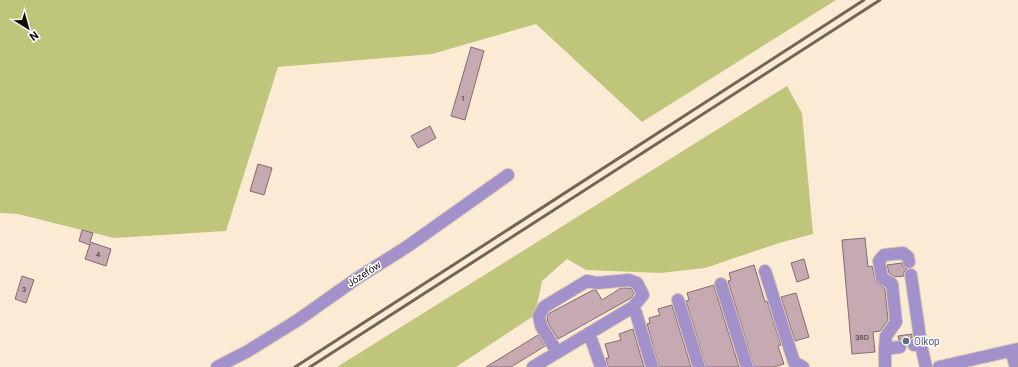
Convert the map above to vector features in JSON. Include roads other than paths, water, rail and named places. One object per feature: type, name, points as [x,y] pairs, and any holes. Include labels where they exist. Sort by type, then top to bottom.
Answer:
[{"type":"street","name":"Józefów","points":[[217,367],[248,351],[298,320],[356,279],[408,246],[508,175]]},
{"type":"street","points":[[885,367],[886,336],[896,322],[892,284],[882,278],[879,261],[884,256],[903,253],[908,257],[909,262]]},
{"type":"street","points":[[765,271],[794,362],[803,367]]},
{"type":"street","points":[[911,275],[918,345],[926,367]]},
{"type":"street","points":[[541,365],[557,352],[633,307],[643,295],[637,283],[629,280],[597,282],[587,281],[544,307],[539,316],[541,326],[557,352]]},
{"type":"street","points":[[721,284],[747,367]]},
{"type":"street","points":[[678,300],[699,367]]},
{"type":"street","points":[[633,307],[652,367]]},
{"type":"street","points":[[589,333],[601,367]]},
{"type":"street","points":[[885,349],[900,347]]},
{"type":"street","points":[[939,367],[1015,350],[1016,367]]},
{"type":"railway","points":[[295,367],[864,0]]},
{"type":"railway","points":[[310,367],[880,0]]},
{"type":"place","name":"Olkop","points":[[906,341]]}]
